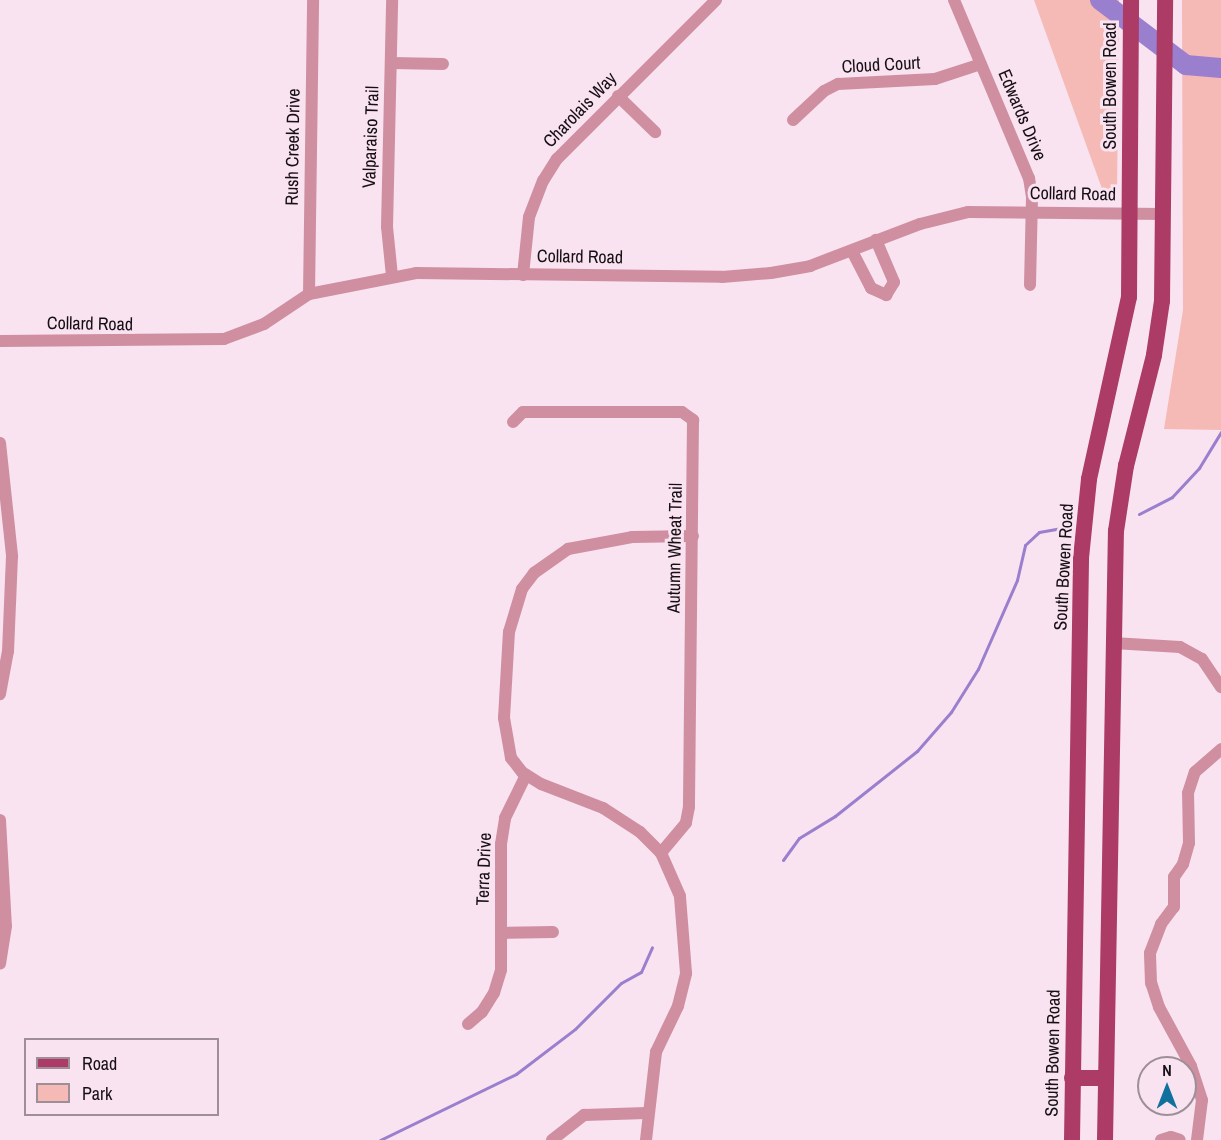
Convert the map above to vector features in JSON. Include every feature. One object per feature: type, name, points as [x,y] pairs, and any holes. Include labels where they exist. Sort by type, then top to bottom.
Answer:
[{"type":"main road","name":"South Bowen Road","points":[[1072,1140],[1083,529],[1094,457],[1126,319],[1131,213],[1128,94],[1131,0]]},
{"type":"main road","points":[[1105,1140],[1113,643],[1118,514],[1156,346],[1163,278],[1165,0]]},
{"type":"main road","points":[[1072,1078],[1105,1078]]},
{"type":"street","name":"Rush Creek Drive","points":[[309,294],[313,0]]},
{"type":"street","name":"Valparaiso Trail","points":[[392,0],[387,227],[392,276]]},
{"type":"street","name":"Charolais Way","points":[[524,275],[526,228],[543,181],[567,146],[716,0]]},
{"type":"street","name":"Edwards Drive","points":[[954,0],[1026,170],[1032,211],[1030,285]]},
{"type":"street","points":[[392,63],[442,64]]},
{"type":"street","name":"Cloud Court","points":[[793,120],[824,91],[838,84],[936,79],[981,64]]},
{"type":"street","points":[[618,96],[655,132]]},
{"type":"street","name":"Collard Road","points":[[0,341],[175,342],[224,339],[264,324],[309,294],[392,276],[745,276],[810,266],[876,240],[953,214],[1032,211],[1163,214]]},
{"type":"street","points":[[852,251],[870,288],[886,295],[894,282],[876,240]]},
{"type":"street","name":"Autumn Wheat Trail","points":[[513,422],[523,412],[682,412],[693,420],[689,807],[686,823],[661,853]]},
{"type":"street","points":[[0,443],[12,556],[8,651],[0,694]]},
{"type":"street","points":[[646,1140],[646,1113],[656,1052],[678,1006],[686,973],[684,914],[661,853],[618,816],[526,775],[511,758],[504,718],[509,632],[522,590],[547,561],[584,543],[693,536]]},
{"type":"street","points":[[1113,643],[1180,647],[1202,658],[1221,687]]},
{"type":"street","points":[[1197,1140],[1202,1100],[1198,1083],[1159,1007],[1151,983],[1150,953],[1161,924],[1174,907],[1174,877],[1183,864],[1189,843],[1188,793],[1195,772],[1221,749]]},
{"type":"street","name":"Terra Drive","points":[[468,1024],[482,1012],[494,993],[501,970],[505,818],[526,775]]},
{"type":"street","points":[[0,820],[6,926],[0,964]]},
{"type":"street","points":[[501,933],[553,932]]},
{"type":"street","points":[[552,1140],[584,1115],[646,1113]]},
{"type":"street","points":[[1161,1140],[1171,1137],[1180,1140]]},
{"type":"green space","points":[[1034,0],[1119,0],[1117,194],[1105,197]]},
{"type":"green space","points":[[1182,0],[1221,0],[1221,430],[1164,429],[1183,310]]},
{"type":"waterway","points":[[1100,0],[1186,65],[1221,68]]},
{"type":"waterway","points":[[1139,514],[1172,497],[1199,468],[1221,432]]},
{"type":"waterway","points":[[783,860],[799,838],[835,816],[917,751],[951,712],[978,669],[1017,580],[1025,545],[1039,532],[1062,528]]},
{"type":"waterway","points":[[380,1140],[516,1074],[575,1029],[621,983],[641,972],[652,947]]}]
